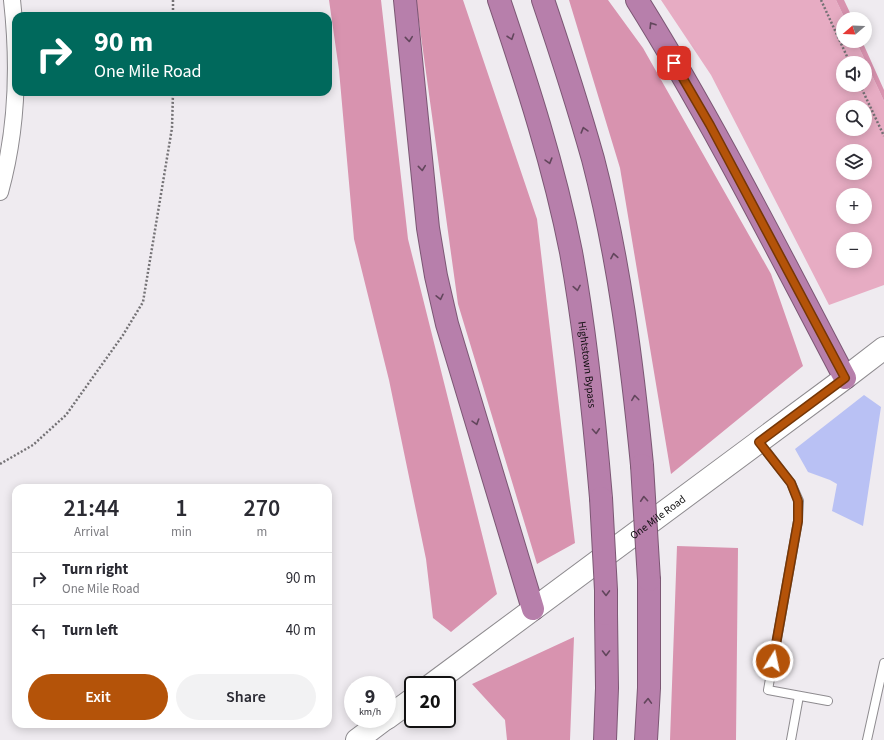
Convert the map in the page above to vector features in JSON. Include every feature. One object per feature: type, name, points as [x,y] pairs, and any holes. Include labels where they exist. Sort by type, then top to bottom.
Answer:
[{"type":"highway","points":[[405,0],[428,228],[436,276],[447,324],[533,609]]},
{"type":"highway","name":"Hightstown Bypass","points":[[499,0],[532,100],[552,171],[571,251],[586,346],[594,412],[606,590],[607,688],[605,740]]},
{"type":"highway","points":[[543,0],[570,80],[593,160],[611,242],[626,325],[642,465],[649,580],[646,740]]},
{"type":"highway","points":[[637,0],[710,125],[845,378]]},
{"type":"street","points":[[12,0],[13,12]]},
{"type":"street","points":[[0,192],[12,128],[15,96]]},
{"type":"street","name":"One Mile Road","points":[[443,676],[884,348]]},
{"type":"street","points":[[357,740],[373,728]]},
{"type":"lane","points":[[759,442],[791,483],[798,501],[798,521],[768,690],[828,701]]},
{"type":"lane","points":[[867,740],[884,663]]},
{"type":"lane","points":[[791,740],[799,696]]},
{"type":"path","points":[[173,0],[173,12]]},
{"type":"path","points":[[821,0],[847,56]]},
{"type":"path","points":[[863,92],[884,136]]},
{"type":"path","points":[[0,464],[33,445],[66,415],[123,335],[142,302],[172,128],[173,96]]},
{"type":"shaded area","points":[[329,0],[381,0],[408,239],[497,594],[451,632],[433,618],[426,559],[389,380],[354,239],[339,70],[332,12],[331,12]]},
{"type":"shaded area","points":[[416,0],[463,0],[537,219],[575,543],[537,564],[458,304]]},
{"type":"shaded area","points":[[569,0],[608,0],[643,48],[771,274],[803,366],[671,474],[620,168]]},
{"type":"shaded area","points":[[661,0],[836,0],[842,12],[836,12],[836,48],[859,48],[863,56],[836,56],[836,92],[872,92],[872,75],[884,101],[884,285],[829,305],[711,75]]},
{"type":"shaded area","points":[[836,0],[844,0],[850,12],[842,12]]},
{"type":"shaded area","points":[[859,48],[865,48],[869,56],[863,56]]},
{"type":"shaded area","points":[[872,63],[884,90],[884,101],[872,75]]},
{"type":"shaded area","points":[[677,546],[738,548],[736,740],[670,740]]},
{"type":"shaded area","points":[[574,637],[570,740],[507,740],[505,720],[472,684]]},
{"type":"water","points":[[864,395],[881,407],[863,526],[832,511],[837,484],[808,472],[795,449]]},
{"type":"route","points":[[674,63],[710,125],[845,378],[759,442],[791,483],[798,501],[798,521],[773,661]]}]
